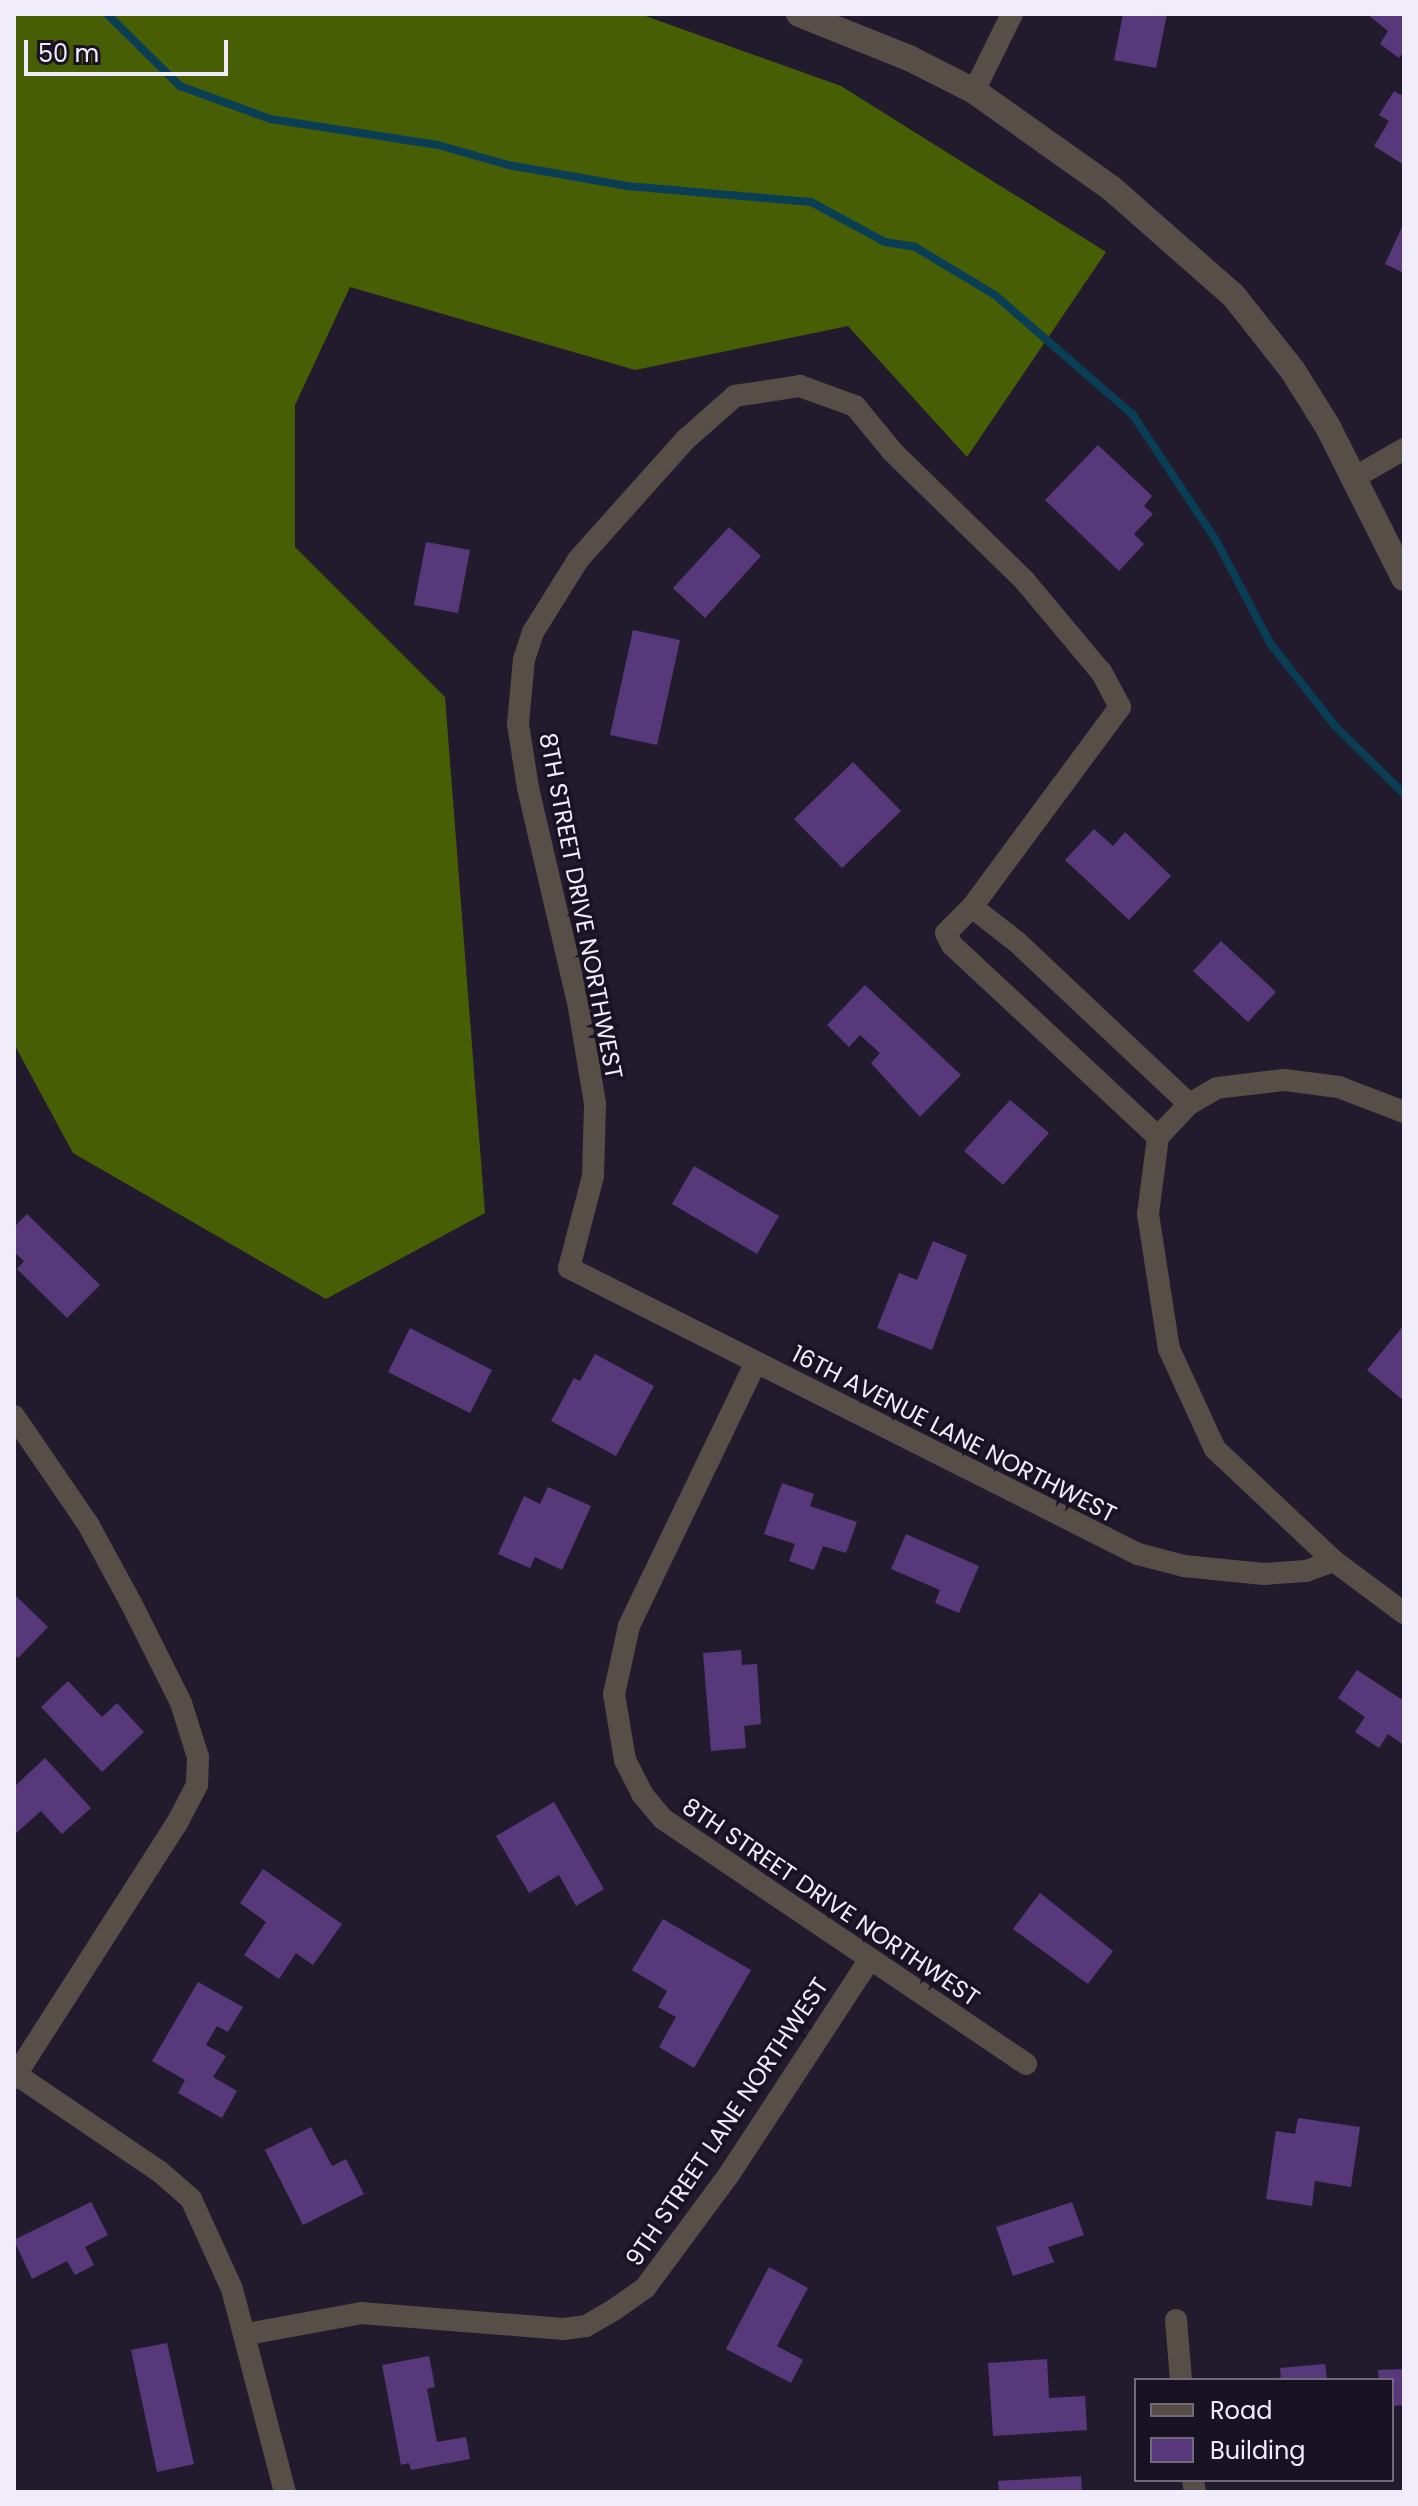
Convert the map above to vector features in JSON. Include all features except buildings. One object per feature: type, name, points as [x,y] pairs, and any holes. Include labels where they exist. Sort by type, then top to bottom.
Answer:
[{"type":"street","points":[[799,14],[909,58],[974,91],[1111,188],[1233,295],[1293,371],[1404,578]]},
{"type":"street","points":[[974,91],[1012,14]]},
{"type":"street","name":"8TH STREET DRIVE NORTHWEST","points":[[569,1268],[593,1176],[595,1104],[579,1008],[528,788],[518,724],[524,659],[533,632],[578,560],[686,439],[735,396],[800,386],[855,406],[892,451],[1025,581],[1101,672],[1120,707],[972,907]]},
{"type":"street","points":[[1352,479],[1404,449]]},
{"type":"street","points":[[1158,1137],[952,945],[946,933],[972,907],[1017,942],[1189,1104]]},
{"type":"street","points":[[1404,1112],[1339,1087],[1284,1080],[1217,1088],[1189,1104],[1158,1137],[1148,1214],[1152,1259],[1169,1349],[1187,1394],[1215,1449],[1334,1561],[1404,1613]]},
{"type":"street","name":"16TH AVENUE LANE NORTHWEST","points":[[569,1268],[1138,1554],[1184,1566],[1264,1574],[1306,1571],[1334,1561]]},
{"type":"street","name":"8TH STREET DRIVE NORTHWEST","points":[[755,1364],[629,1626],[616,1670],[616,1723],[642,1794],[663,1819],[868,1962],[1026,2064]]},
{"type":"street","points":[[14,1416],[88,1524],[132,1605],[181,1703],[198,1757],[197,1785],[177,1823],[15,2075],[159,2171],[191,2199],[247,2334],[285,2492]]},
{"type":"street","name":"9TH STREET LANE NORTHWEST","points":[[247,2334],[361,2313],[563,2329],[586,2326],[615,2309],[645,2288],[728,2176],[868,1962]]},
{"type":"street","points":[[1176,2320],[1181,2378]]},
{"type":"green space","points":[[14,14],[640,14],[841,86],[1106,252],[967,457],[848,326],[635,370],[350,287],[295,405],[295,547],[445,697],[485,1213],[326,1299],[73,1153],[14,1044]]},
{"type":"waterway","points":[[107,14],[180,86],[270,119],[438,145],[508,165],[627,186],[811,202],[885,242],[915,247],[995,295],[1133,415],[1217,542],[1270,643],[1335,726],[1404,794]]}]
